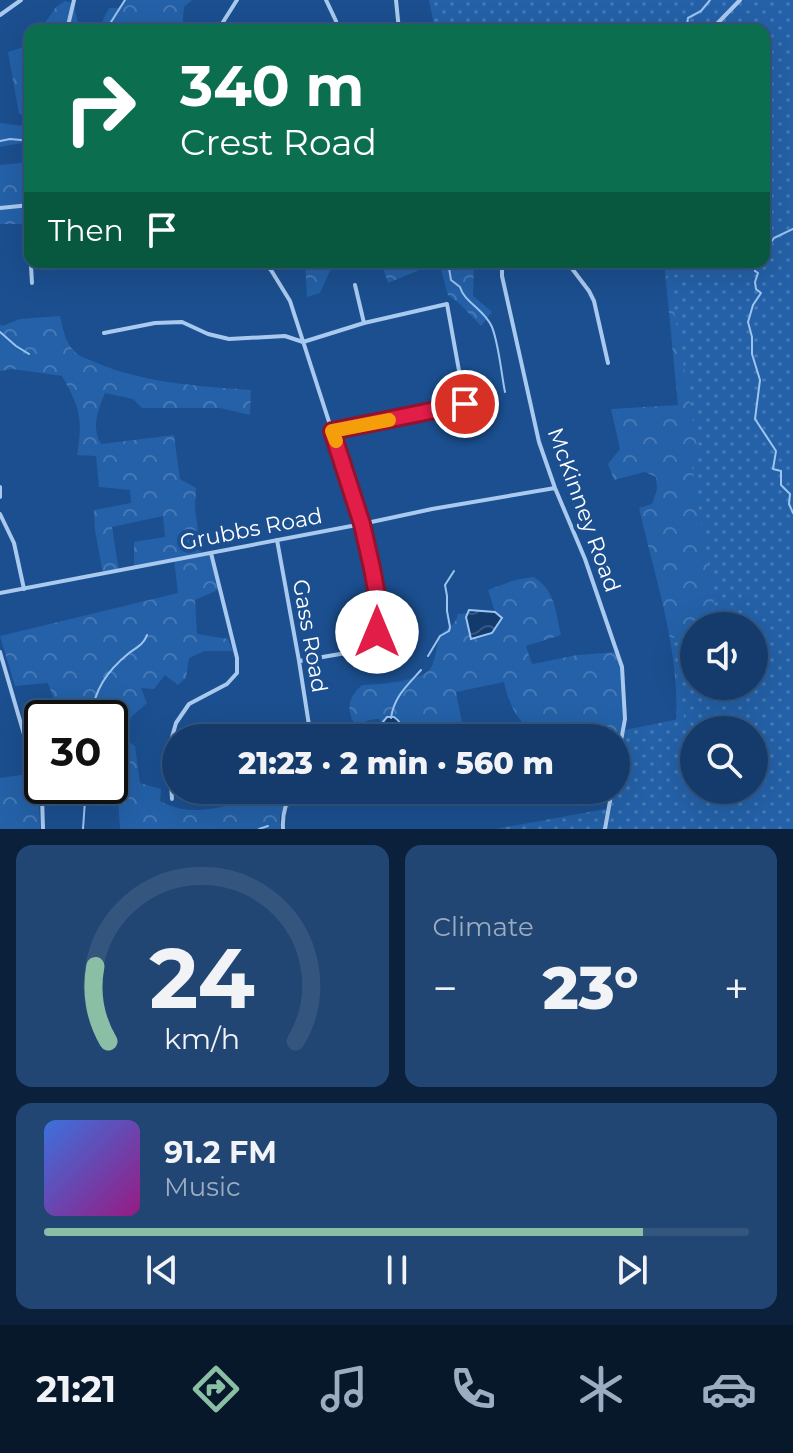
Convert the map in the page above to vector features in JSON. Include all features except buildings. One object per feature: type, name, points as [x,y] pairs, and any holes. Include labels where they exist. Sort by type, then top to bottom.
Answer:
[{"type":"street","points":[[0,15],[21,0]]},
{"type":"street","points":[[68,24],[74,0]]},
{"type":"street","points":[[222,24],[237,0]]},
{"type":"street","points":[[326,0],[336,24]]},
{"type":"street","points":[[396,0],[398,24]]},
{"type":"street","points":[[717,24],[740,0]]},
{"type":"street","points":[[0,208],[24,206]]},
{"type":"street","points":[[31,268],[32,283]]},
{"type":"street","points":[[269,268],[290,301],[332,431],[362,524],[380,612],[377,632],[367,644],[352,652],[299,661]]},
{"type":"street","name":"McKinney Road","points":[[502,268],[539,442],[585,559],[622,667],[624,724]]},
{"type":"street","points":[[572,268],[594,301],[608,363]]},
{"type":"street","points":[[355,285],[364,323]]},
{"type":"street","points":[[104,333],[155,323],[182,322],[208,334],[229,339],[285,336],[303,342],[364,323],[447,304],[465,404],[332,431]]},
{"type":"street","points":[[0,487],[0,497]]},
{"type":"street","name":"Grubbs Road","points":[[0,593],[446,506],[555,488]]},
{"type":"street","points":[[0,514],[13,540],[24,589]]},
{"type":"street","name":"Gass Road","points":[[277,540],[309,724]]},
{"type":"street","points":[[176,724],[189,704],[227,684],[237,673],[237,658],[211,553]]},
{"type":"street","points":[[0,652],[42,796],[43,829]]},
{"type":"street","points":[[283,829],[282,816],[286,804]]},
{"type":"street","points":[[605,829],[609,804]]},
{"type":"green space","points":[[126,0],[192,0],[184,7],[183,24],[103,24],[109,8],[120,8]]},
{"type":"green space","points":[[429,0],[793,0],[793,829],[495,829],[611,808],[612,804],[630,804],[630,729],[680,719],[680,804],[768,804],[768,716],[684,716],[681,700],[768,700],[768,612],[716,612],[691,459],[699,457],[667,268],[770,268],[770,24],[434,24]]},
{"type":"green space","points":[[65,1],[74,4],[79,24],[44,24],[56,7]]},
{"type":"green space","points":[[24,47],[24,115],[19,114],[8,52]]},
{"type":"green space","points":[[0,123],[24,126],[24,143],[0,147]]},
{"type":"green space","points":[[24,163],[24,224],[0,224],[0,165]]},
{"type":"green space","points":[[305,268],[331,268],[320,293],[307,297]]},
{"type":"green space","points":[[383,268],[424,268],[388,283]]},
{"type":"green space","points":[[441,268],[474,268],[473,296],[492,312],[481,326],[448,295]]},
{"type":"green space","points":[[665,268],[764,268],[754,612],[680,612],[680,700],[694,700],[694,716],[680,716],[680,734],[675,735],[672,649],[639,508],[652,504],[657,489],[656,477],[645,472],[614,480],[608,464],[620,449],[611,409],[678,405]]},
{"type":"green space","points":[[60,316],[66,339],[76,353],[109,368],[169,382],[251,390],[250,415],[220,408],[142,408],[133,399],[105,393],[98,412],[96,431],[101,444],[174,435],[180,479],[196,488],[195,508],[201,554],[211,553],[220,589],[195,600],[197,634],[228,639],[233,651],[205,651],[189,658],[186,678],[178,685],[165,675],[154,689],[141,688],[147,703],[132,716],[128,724],[128,700],[54,700],[48,683],[15,686],[0,636],[178,593],[174,560],[134,568],[134,542],[165,537],[163,516],[112,527],[119,571],[103,574],[94,510],[131,503],[130,490],[99,487],[96,456],[77,455],[80,432],[78,414],[62,376],[12,369],[0,371],[0,324],[2,326],[20,319]]},
{"type":"green space","points":[[533,577],[540,582],[556,610],[561,635],[526,646],[532,664],[577,655],[617,652],[625,696],[623,724],[524,724],[516,714],[504,682],[456,692],[462,724],[381,724],[379,719],[354,723],[350,702],[362,685],[399,681],[426,672],[431,668],[439,637],[458,614],[467,613],[471,639],[502,618],[495,612],[488,590]]},
{"type":"green space","points":[[680,637],[680,691],[672,638]]},
{"type":"green space","points":[[128,741],[135,746],[140,783],[161,789],[162,804],[188,810],[235,804],[293,804],[280,815],[280,829],[120,829],[118,804],[128,804]]},
{"type":"green space","points":[[24,775],[24,804],[39,804],[40,829],[0,829],[0,778]]},
{"type":"water","points":[[469,610],[495,612],[502,618],[492,633],[471,639],[466,617]]},
{"type":"water","points":[[387,717],[394,717],[401,724],[382,724]]},
{"type":"waterway","points":[[111,24],[125,0]]},
{"type":"waterway","points":[[687,24],[688,18],[701,11],[710,0]]},
{"type":"waterway","points":[[0,141],[21,140]]},
{"type":"waterway","points":[[770,244],[774,238],[793,229]]},
{"type":"waterway","points":[[449,268],[451,280],[492,327],[505,392]]},
{"type":"waterway","points":[[755,268],[758,273],[756,289],[761,293],[748,322],[752,354],[760,380],[755,419],[776,451],[773,469],[781,471],[781,485],[790,494],[789,504],[793,513]]},
{"type":"waterway","points":[[0,332],[29,354]]},
{"type":"waterway","points":[[428,656],[440,636],[449,631],[445,585],[454,571]]},
{"type":"waterway","points":[[95,700],[114,667],[147,635]]},
{"type":"waterway","points":[[391,718],[398,697],[421,670]]},
{"type":"waterway","points":[[83,829],[85,804]]},
{"type":"waterway","points":[[259,829],[268,826]]},
{"type":"slow traffic","points":[[336,441],[332,431],[389,420]]},
{"type":"route","points":[[377,632],[380,612],[372,568],[362,524],[332,431],[465,404]]}]
